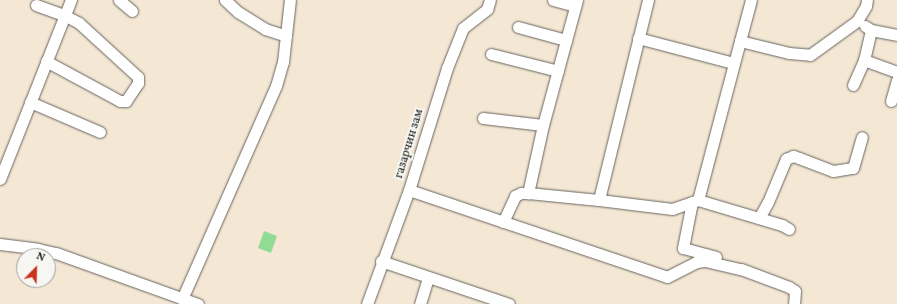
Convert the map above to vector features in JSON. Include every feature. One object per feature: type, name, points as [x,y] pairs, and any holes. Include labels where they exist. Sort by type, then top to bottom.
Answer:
[{"type":"street","points":[[0,179],[71,0]]},
{"type":"street","points":[[119,0],[132,11]]},
{"type":"street","points":[[225,0],[238,12],[265,29],[286,36]]},
{"type":"street","points":[[182,299],[276,86],[283,62],[290,0]]},
{"type":"street","name":"газарчин зам","points":[[367,304],[409,190],[447,68],[463,28],[487,9],[490,0]]},
{"type":"street","points":[[528,193],[543,125],[576,3],[553,0]]},
{"type":"street","points":[[599,200],[648,0]]},
{"type":"street","points":[[751,0],[683,248],[745,264],[778,276]]},
{"type":"street","points":[[740,41],[789,54],[810,55],[857,21],[866,6],[867,0]]},
{"type":"street","points":[[36,5],[64,15],[79,23],[138,77],[138,83],[126,101],[120,101],[46,61]]},
{"type":"street","points":[[857,21],[871,30],[897,35]]},
{"type":"street","points":[[518,27],[566,40]]},
{"type":"street","points":[[853,85],[864,60],[871,30]]},
{"type":"street","points":[[638,38],[733,63]]},
{"type":"street","points":[[491,54],[558,71]]},
{"type":"street","points":[[864,60],[897,72]]},
{"type":"street","points":[[892,101],[897,80]]},
{"type":"street","points":[[30,102],[100,132]]},
{"type":"street","points":[[483,118],[543,125]]},
{"type":"street","points":[[759,218],[786,159],[793,156],[833,171],[853,168],[862,137]]},
{"type":"street","points":[[409,190],[667,277],[696,262],[706,261],[741,269],[790,286],[795,291],[794,304]]},
{"type":"street","points":[[503,222],[515,196],[521,193],[528,193],[672,209],[695,201],[759,218],[789,229]]},
{"type":"street","points":[[0,244],[56,253],[198,304]]},
{"type":"street","points":[[382,261],[509,304]]},
{"type":"street","points":[[420,304],[428,277]]},
{"type":"green space","points":[[264,231],[277,236],[271,253],[258,248]]}]
